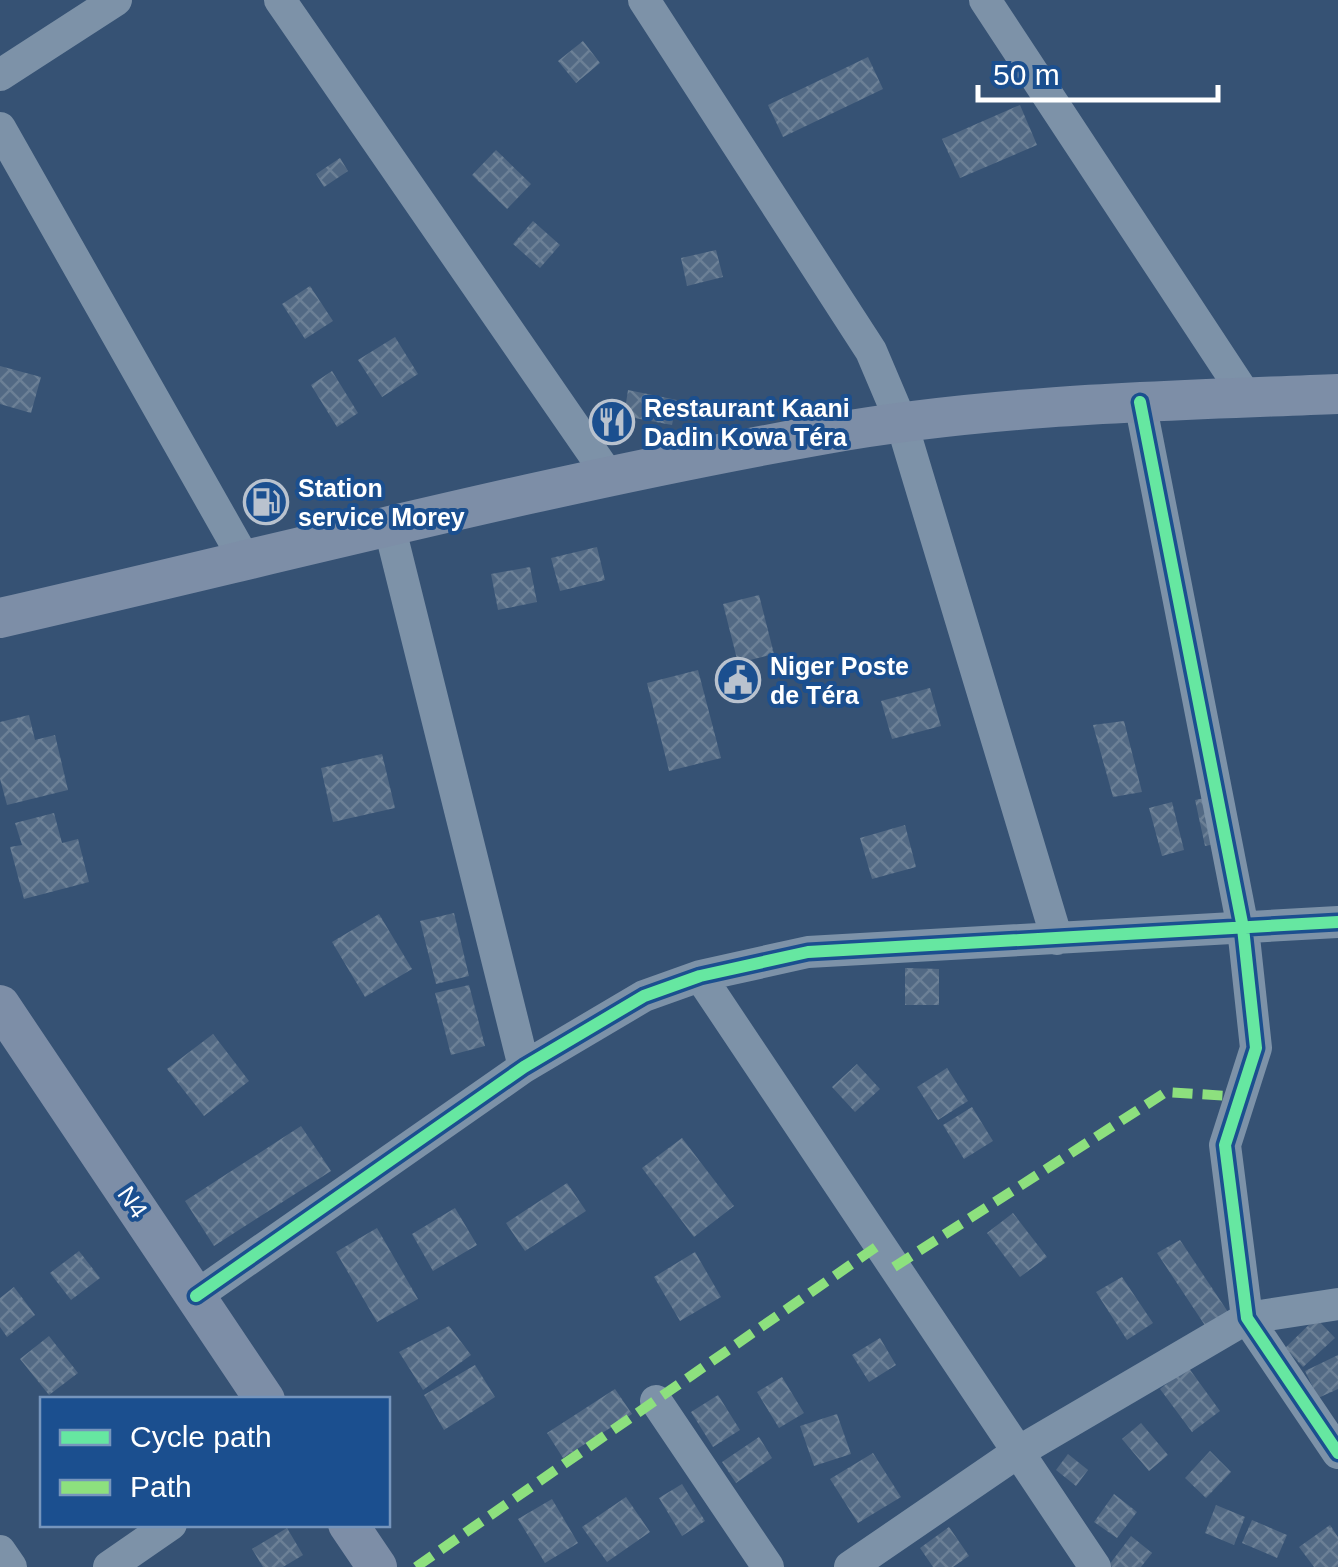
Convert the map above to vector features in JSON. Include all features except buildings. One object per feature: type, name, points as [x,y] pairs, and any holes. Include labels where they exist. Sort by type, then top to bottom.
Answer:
[{"type":"main road","points":[[0,618],[610,478],[829,433],[1051,406],[1338,394]]},
{"type":"main road","name":"N4","points":[[0,1005],[263,1397]]},
{"type":"main road","points":[[350,1527],[376,1567]]},
{"type":"street","points":[[0,75],[116,0]]},
{"type":"street","points":[[280,0],[610,478]]},
{"type":"street","points":[[644,0],[871,352],[902,424],[1057,939]]},
{"type":"street","points":[[986,0],[1246,398]]},
{"type":"street","points":[[0,128],[246,562]]},
{"type":"street","points":[[1140,402],[1243,928],[1256,1048],[1225,1145],[1248,1318],[1338,1453]]},
{"type":"street","points":[[390,529],[524,1066]]},
{"type":"street","points":[[196,1296],[524,1066],[644,996],[700,976],[808,952],[1338,922]]},
{"type":"street","points":[[700,976],[1094,1567]]},
{"type":"street","points":[[850,1567],[1018,1452],[1248,1318],[1338,1304]]},
{"type":"street","points":[[656,1400],[768,1567]]},
{"type":"street","points":[[108,1567],[167,1527]]},
{"type":"street","points":[[0,1551],[11,1567]]},
{"type":"marked path","points":[[894,1267],[1166,1092],[1244,1097]]},
{"type":"marked path","points":[[416,1567],[879,1245]]},
{"type":"cycle path","points":[[1140,402],[1243,928],[1256,1048],[1225,1145],[1247,1318],[1338,1453]]},
{"type":"cycle path","points":[[196,1296],[524,1067],[644,996],[700,976],[808,952],[1338,922]]},
{"type":"place","name":"Restaurant Kaani Dadin Kowa Téra","points":[[612,422]]},
{"type":"place","name":"Station service Morey","points":[[266,502]]},
{"type":"place","name":"Niger Poste de Téra","points":[[738,680]]}]
